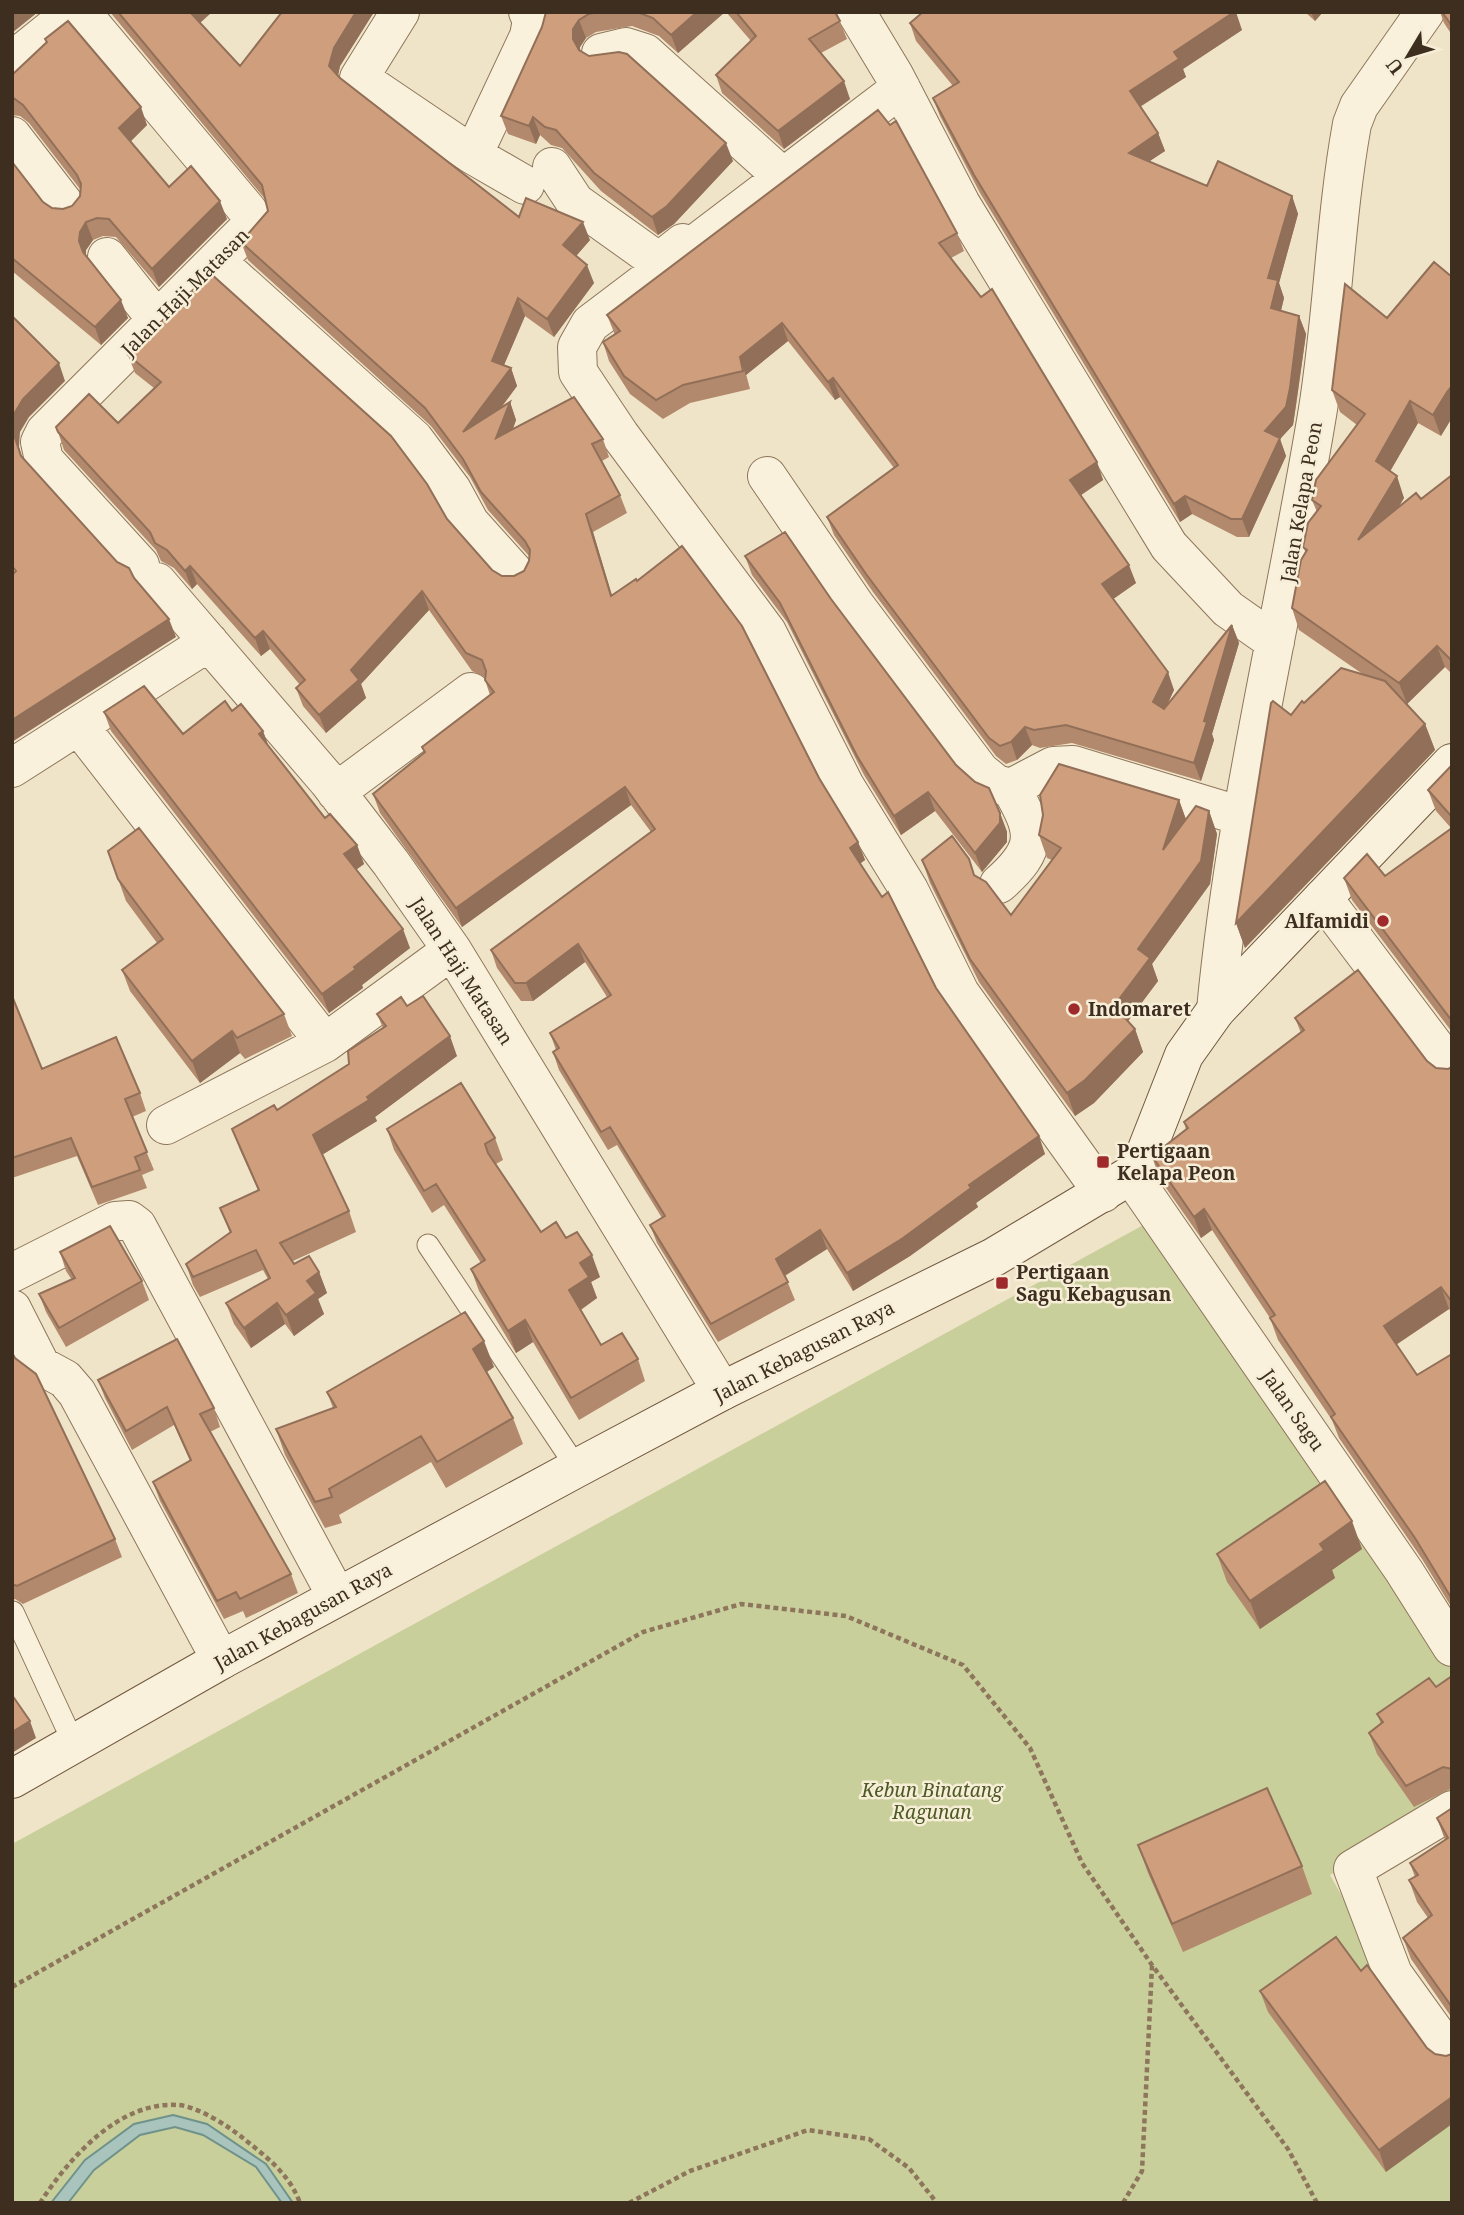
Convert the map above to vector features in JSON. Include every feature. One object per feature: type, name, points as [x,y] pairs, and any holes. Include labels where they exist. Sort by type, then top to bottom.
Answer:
[{"type":"street","points":[[12,61],[73,12]]},
{"type":"street","name":"Jalan Haji Matasan","points":[[80,12],[248,211],[253,224],[46,432],[40,442],[44,460],[209,642],[336,792],[391,863],[452,950],[723,1391]]},
{"type":"street","points":[[400,12],[359,78],[473,155],[538,176],[659,262],[775,170],[897,82]]},
{"type":"street","points":[[473,155],[529,36],[532,20],[528,12]]},
{"type":"street","points":[[856,12],[897,82],[961,204],[1168,546],[1228,609],[1275,642]]},
{"type":"street","name":"Jalan Kelapa Peon","points":[[1216,1010],[1223,934],[1241,816],[1318,406],[1352,124],[1359,106],[1425,12]]},
{"type":"street","points":[[601,53],[626,47],[645,53],[775,170]]},
{"type":"street","name":"Jalan Sagu","points":[[897,82],[590,324],[581,336],[575,359],[578,372],[620,435],[767,632],[845,786],[909,890],[960,993],[1117,1184],[1396,1560],[1452,1647]]},
{"type":"street","points":[[12,136],[66,205]]},
{"type":"street","points":[[107,257],[157,320]]},
{"type":"street","points":[[216,261],[409,433],[452,490],[471,523],[514,573]]},
{"type":"street","points":[[767,476],[855,605],[980,771],[996,784],[1011,788],[1053,766],[1073,765],[1241,816]]},
{"type":"street","points":[[12,768],[209,642]]},
{"type":"street","points":[[336,792],[471,692]]},
{"type":"street","points":[[79,726],[325,1043]]},
{"type":"street","name":"Jalan Kebagusan Raya","points":[[12,1779],[337,1597],[723,1391],[994,1257],[1117,1184],[1144,1157],[1184,1055],[1216,1010],[1452,763]]},
{"type":"street","points":[[999,884],[1017,868],[1029,851],[1032,836],[1026,816],[1011,788]]},
{"type":"street","points":[[1323,898],[1452,1069]]},
{"type":"street","points":[[166,1125],[325,1043],[452,950]]},
{"type":"street","points":[[12,1273],[115,1221],[129,1220],[136,1226],[337,1597]]},
{"type":"street","points":[[12,1309],[41,1366],[65,1379],[77,1393],[221,1660]]},
{"type":"street","points":[[1452,1810],[1353,1869],[1394,1974],[1452,2056]]},
{"type":"lane","points":[[428,1245],[577,1468]]},
{"type":"lane","points":[[13,1612],[74,1744]]},
{"type":"path","points":[[12,1987],[643,1633],[741,1604],[846,1616],[963,1665],[1030,1748],[1082,1863],[1152,1965],[1288,2149],[1317,2203]]},
{"type":"path","points":[[1123,2203],[1142,2171],[1152,1965]]},
{"type":"path","points":[[40,2203],[86,2145],[122,2119],[150,2108],[180,2105],[227,2125],[271,2160],[295,2190],[300,2203]]},
{"type":"path","points":[[629,2203],[690,2171],[808,2130],[869,2139],[909,2168],[937,2203]]},
{"type":"green space","name":"Kebun Binatang Ragunan","points":[[1147,1223],[1452,1664],[1452,1804],[1330,1875],[1418,2031],[1452,2078],[1452,2203],[12,2203],[12,1844]]},
{"type":"water","points":[[173,2115],[207,2124],[266,2164],[293,2203],[282,2203],[256,2167],[203,2135],[175,2127],[140,2135],[94,2170],[68,2203],[51,2203],[85,2160],[134,2124]]},
{"type":"building","points":[[118,12],[190,12],[240,66],[282,12],[356,12],[334,48],[329,66],[340,78],[519,217],[526,198],[583,222],[563,245],[587,265],[547,319],[518,298],[492,361],[511,368],[463,432],[510,402],[496,438],[574,397],[603,439],[592,444],[620,495],[586,514],[611,596],[636,579],[637,581],[682,546],[742,626],[819,778],[858,842],[850,848],[882,897],[888,892],[936,988],[1039,1136],[969,1185],[971,1188],[903,1238],[847,1273],[820,1230],[776,1259],[788,1282],[711,1324],[650,1225],[665,1216],[610,1127],[601,1132],[553,1052],[559,1048],[550,1033],[611,995],[578,944],[526,983],[515,983],[491,950],[655,829],[625,787],[456,908],[373,794],[425,752],[422,747],[494,692],[485,680],[486,671],[482,660],[466,653],[422,591],[351,670],[359,680],[319,715],[296,688],[305,680],[263,631],[255,638],[190,566],[185,571],[167,550],[155,543],[150,532],[58,432],[56,427],[89,394],[118,423],[161,382],[128,355],[210,273],[391,436],[427,484],[447,519],[492,570],[502,576],[514,576],[524,571],[529,561],[530,550],[525,541],[481,492],[463,459],[425,408],[241,242],[268,211],[262,185]]},
{"type":"building","points":[[546,12],[598,12],[579,20],[573,29],[573,39],[579,50],[589,56],[619,52],[627,54],[726,143],[667,206],[652,217],[594,173],[556,130],[545,127],[533,117],[529,126],[501,116],[542,27]]},
{"type":"building","points":[[637,12],[697,12],[671,35],[653,18]]},
{"type":"building","points":[[736,12],[835,12],[840,21],[809,39],[844,81],[778,131],[716,75],[756,36]]},
{"type":"building","points":[[923,12],[1234,12],[1174,52],[1179,59],[1130,91],[1158,133],[1129,153],[1207,186],[1218,161],[1292,196],[1268,278],[1278,280],[1271,308],[1299,316],[1290,388],[1286,407],[1265,431],[1280,438],[1242,519],[1231,519],[1185,496],[1174,504],[974,175],[933,98],[959,82],[910,23]]},
{"type":"building","points":[[1442,12],[1452,12],[1452,26]]},
{"type":"building","points":[[68,21],[141,107],[119,128],[169,187],[191,166],[220,201],[152,269],[109,219],[97,218],[86,222],[80,232],[79,241],[83,252],[121,300],[95,327],[12,258],[12,162],[43,202],[52,208],[72,206],[80,196],[81,184],[77,175],[23,105],[12,97],[12,75],[47,42],[45,39]]},
{"type":"building","points":[[878,110],[890,125],[896,121],[957,233],[939,243],[981,297],[992,289],[1097,462],[1070,480],[1129,565],[1102,584],[1168,672],[1153,702],[1164,709],[1232,625],[1194,763],[1066,725],[1034,730],[1025,727],[1011,742],[1000,746],[989,738],[866,574],[827,517],[898,465],[833,378],[828,382],[782,323],[740,357],[743,371],[683,385],[656,400],[624,376],[603,342],[620,331],[607,315]]},
{"type":"building","points":[[1434,262],[1452,277],[1452,386],[1433,415],[1410,401],[1376,461],[1397,476],[1358,540],[1416,493],[1421,499],[1452,475],[1452,661],[1437,646],[1399,683],[1292,608],[1301,560],[1307,550],[1303,547],[1308,523],[1321,506],[1312,500],[1316,480],[1365,414],[1332,390],[1345,284],[1387,318]]},
{"type":"building","points":[[12,316],[59,363],[23,399],[14,414],[12,427]]},
{"type":"building","points":[[12,429],[21,456],[117,562],[129,568],[134,578],[169,619],[12,720],[12,575],[16,571],[12,566]]},
{"type":"building","points":[[785,532],[831,599],[956,765],[975,782],[989,788],[1000,813],[1000,823],[975,853],[928,792],[894,816],[857,756],[780,603],[745,556]]},
{"type":"building","points":[[1341,668],[1385,681],[1425,724],[1236,923],[1271,703],[1273,701],[1291,715],[1302,701],[1304,703]]},
{"type":"building","points":[[144,686],[183,734],[225,701],[232,711],[241,704],[263,731],[259,734],[325,818],[330,814],[357,845],[344,854],[403,929],[322,994],[104,712]]},
{"type":"building","points":[[1059,764],[1179,800],[1163,850],[1196,806],[1209,811],[1201,861],[1138,949],[1150,958],[1114,1006],[1135,1029],[1085,1080],[1067,1093],[970,959],[922,860],[952,836],[969,859],[974,875],[986,882],[1011,915],[1061,848],[1039,835],[1043,815],[1040,795]]},
{"type":"building","points":[[1452,765],[1452,817],[1428,790]]},
{"type":"building","points":[[139,828],[284,1014],[237,1038],[232,1031],[192,1061],[122,970],[163,939],[118,879],[108,851]]},
{"type":"building","points":[[1452,828],[1452,1021],[1344,878],[1367,854],[1385,876]]},
{"type":"building","points":[[1358,970],[1427,1061],[1436,1068],[1452,1067],[1452,1302],[1441,1287],[1384,1326],[1417,1375],[1452,1354],[1452,1599],[1415,1538],[1331,1417],[1335,1414],[1270,1318],[1275,1315],[1204,1209],[1194,1217],[1152,1156],[1188,1128],[1184,1122],[1304,1030],[1295,1018]]},
{"type":"building","points":[[12,996],[42,1069],[116,1037],[140,1093],[125,1099],[147,1152],[135,1157],[140,1170],[92,1187],[71,1138],[12,1158]]},
{"type":"building","points":[[423,996],[450,1036],[367,1097],[369,1100],[313,1135],[349,1211],[280,1243],[294,1264],[309,1256],[319,1272],[307,1281],[316,1293],[286,1315],[277,1303],[244,1328],[226,1303],[270,1278],[256,1250],[193,1277],[186,1264],[231,1232],[220,1208],[259,1190],[232,1129],[274,1105],[277,1110],[349,1064],[348,1051],[386,1026],[377,1014],[401,997],[407,1006]]},
{"type":"building","points":[[461,1083],[495,1138],[485,1144],[488,1153],[541,1232],[556,1222],[566,1238],[577,1232],[592,1255],[580,1263],[589,1277],[569,1290],[601,1345],[622,1333],[638,1359],[571,1398],[525,1320],[508,1331],[471,1269],[485,1260],[436,1184],[424,1191],[387,1129]]},
{"type":"building","points":[[110,1226],[142,1281],[59,1328],[39,1294],[75,1278],[60,1252]]},
{"type":"building","points":[[465,1312],[484,1341],[473,1349],[513,1418],[437,1462],[421,1436],[329,1489],[332,1497],[315,1502],[276,1429],[336,1407],[327,1392]]},
{"type":"building","points":[[177,1339],[214,1408],[200,1414],[291,1574],[240,1599],[236,1592],[217,1601],[153,1482],[191,1460],[167,1407],[126,1431],[98,1380]]},
{"type":"building","points":[[12,1353],[36,1374],[115,1539],[17,1586],[12,1584]]},
{"type":"building","points":[[1325,1481],[1352,1521],[1320,1544],[1324,1550],[1250,1601],[1217,1554]]},
{"type":"building","points":[[1452,1676],[1452,1769],[1443,1767],[1406,1786],[1369,1733],[1383,1722],[1377,1714],[1429,1678],[1436,1687]]},
{"type":"building","points":[[12,1695],[30,1721],[12,1732]]},
{"type":"building","points":[[1267,1788],[1302,1866],[1172,1924],[1138,1845]]},
{"type":"building","points":[[1452,1808],[1452,2007],[1403,1938],[1432,1915],[1409,1880],[1418,1875],[1410,1863],[1448,1838],[1437,1818]]},
{"type":"building","points":[[1336,1937],[1361,1971],[1367,1965],[1427,2048],[1435,2054],[1452,2054],[1452,2097],[1379,2150],[1260,1991]]},
{"type":"place","name":"Alfamidi","points":[[1383,921]]},
{"type":"place","name":"Indomaret","points":[[1074,1009]]},
{"type":"place","name":"Pertigaan Kelapa Peon","points":[[1103,1162]]},
{"type":"place","name":"Pertigaan Sagu Kebagusan","points":[[1002,1283]]}]
